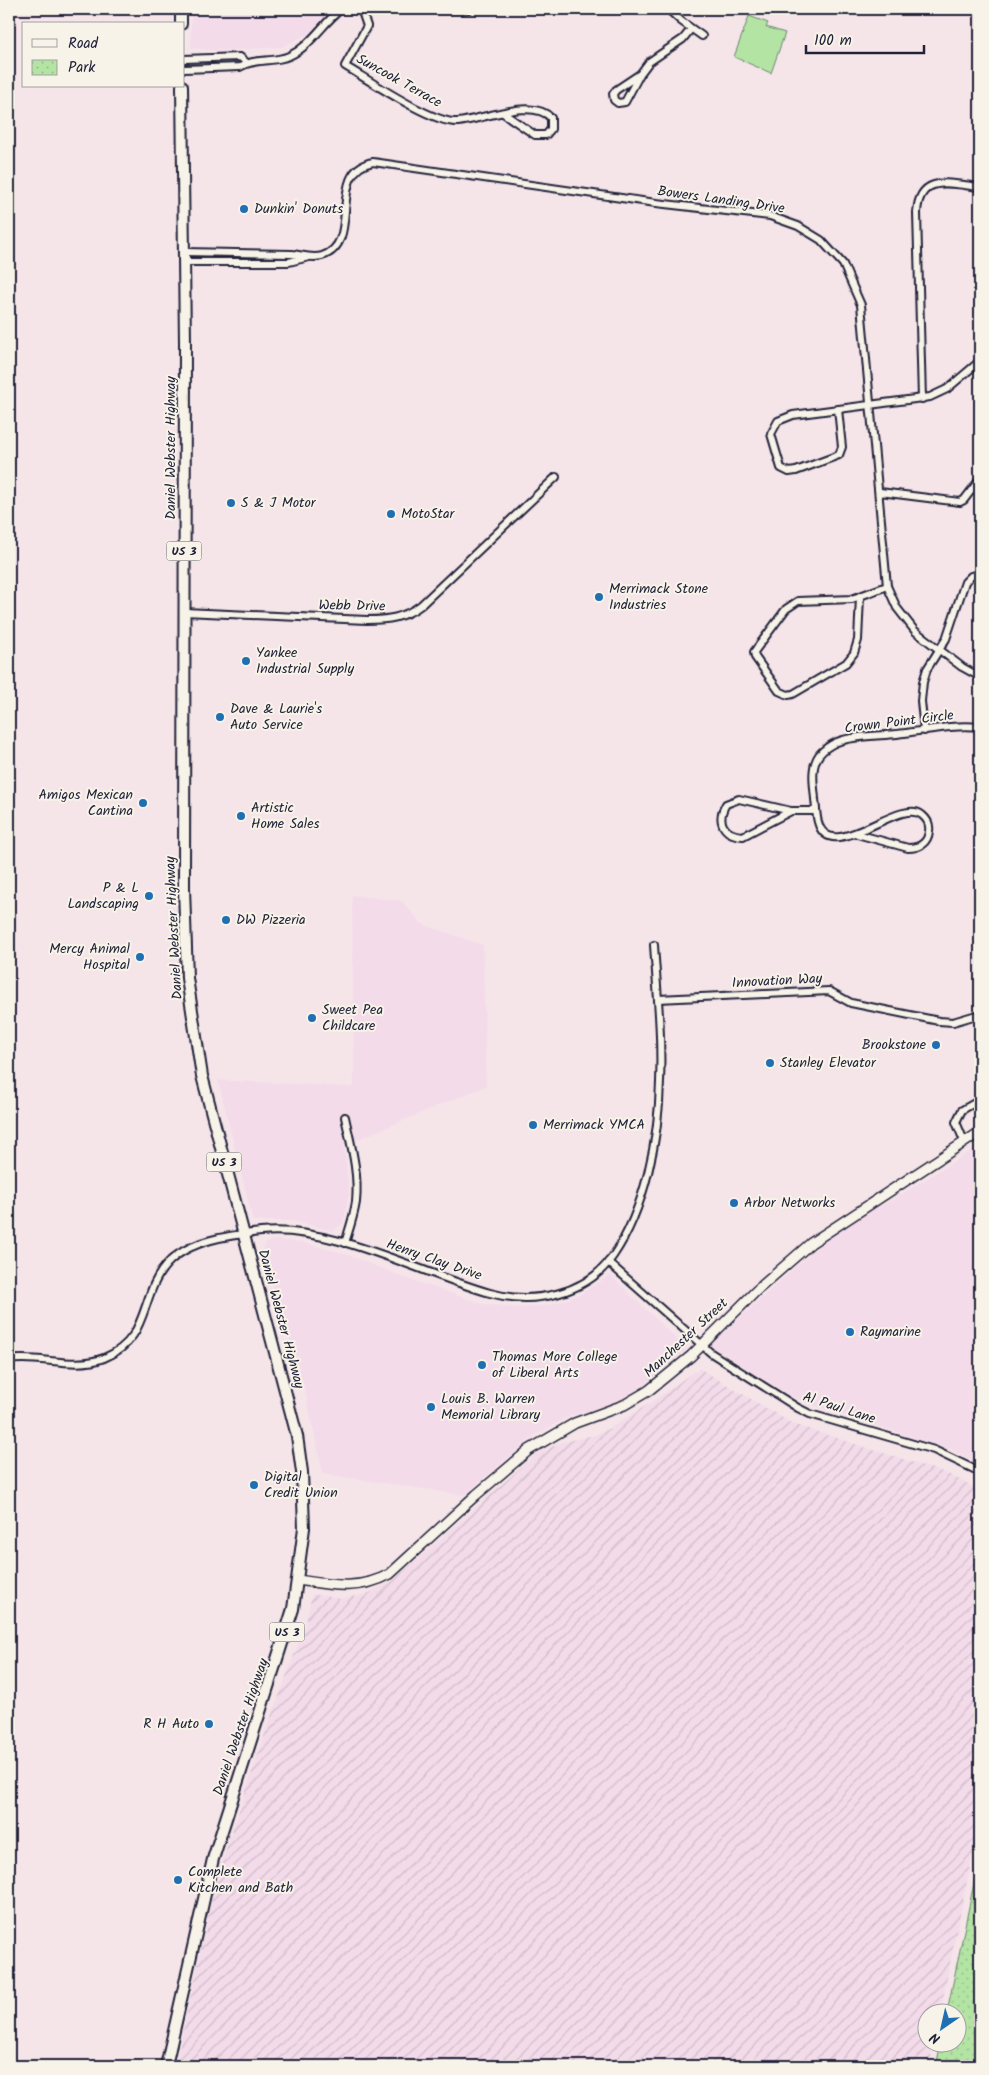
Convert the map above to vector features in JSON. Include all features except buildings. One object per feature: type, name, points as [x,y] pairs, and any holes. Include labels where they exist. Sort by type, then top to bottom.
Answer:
[{"type":"main road","points":[[181,9],[181,22]]},
{"type":"main road","name":"Daniel Webster Highway","points":[[166,2066],[213,1859],[236,1784],[283,1647],[293,1609],[304,1528],[300,1456],[284,1382],[202,1076],[187,978],[184,878],[184,257],[182,88]]},
{"type":"street","points":[[185,69],[240,67],[247,63],[266,62],[291,55],[308,44],[341,9]]},
{"type":"street","name":"Suncook Terrace","points":[[361,9],[367,26],[345,66],[412,105],[446,121],[458,122],[503,113],[526,109],[539,110],[551,118],[551,129],[546,135],[535,136],[503,113]]},
{"type":"street","points":[[439,9],[470,9]]},
{"type":"street","points":[[668,9],[702,36]]},
{"type":"street","points":[[640,74],[616,90],[613,96],[614,100],[618,103],[625,102],[640,74],[649,62],[683,39],[691,29]]},
{"type":"street","points":[[185,59],[240,57],[247,63]]},
{"type":"street","name":"Bowers Landing Drive","points":[[184,257],[289,262],[327,254],[339,241],[344,226],[347,189],[351,179],[364,164],[373,162],[656,203],[770,216],[788,221],[820,240],[843,264],[852,280],[861,305],[880,492],[883,559],[887,586],[897,608],[906,621],[939,650],[980,677]]},
{"type":"street","points":[[922,399],[918,200],[924,190],[935,184],[980,187]]},
{"type":"street","points":[[838,409],[842,447],[839,455],[796,471],[790,472],[781,468],[771,434],[778,421],[793,415],[838,409],[870,405],[922,399],[938,395],[980,361]]},
{"type":"street","name":"Webb Drive","points":[[184,612],[367,620],[383,620],[404,616],[421,605],[556,477]]},
{"type":"street","points":[[880,492],[960,502],[967,497],[980,479]]},
{"type":"street","points":[[924,731],[921,688],[927,669],[947,636],[965,582],[971,576],[980,575]]},
{"type":"street","points":[[860,597],[858,640],[850,659],[793,694],[788,695],[780,691],[755,657],[754,652],[786,609],[798,601],[860,597],[887,586]]},
{"type":"street","name":"Crown Point Circle","points":[[856,834],[908,848],[915,848],[926,841],[930,829],[926,818],[920,813],[907,811],[856,834],[833,836],[823,831],[818,822],[816,811],[814,766],[823,751],[829,746],[850,739],[980,727]]},
{"type":"street","points":[[791,811],[743,836],[728,832],[720,822],[720,815],[726,804],[739,799],[791,811],[816,811]]},
{"type":"street","name":"Henry Clay Drive","points":[[9,1360],[39,1358],[82,1362],[110,1355],[125,1345],[133,1336],[143,1318],[159,1276],[173,1258],[183,1251],[207,1242],[244,1234],[286,1232],[345,1243],[487,1292],[524,1298],[560,1293],[578,1286],[608,1262],[619,1246],[638,1205],[656,1135],[660,1083],[658,999],[654,945]]},
{"type":"street","name":"Innovation Way","points":[[658,999],[829,991],[851,1003],[940,1021],[953,1022],[980,1014]]},
{"type":"street","points":[[964,1141],[956,1122],[962,1110],[980,1100]]},
{"type":"street","points":[[345,1117],[354,1158],[357,1186],[356,1203],[345,1243]]},
{"type":"street","name":"Manchester Street","points":[[298,1580],[357,1586],[379,1580],[390,1574],[476,1494],[529,1450],[575,1423],[624,1404],[648,1392],[702,1345],[756,1291],[811,1243],[980,1132]]},
{"type":"street","points":[[608,1262],[702,1345]]},
{"type":"street","name":"Al Paul Lane","points":[[702,1345],[734,1370],[810,1414],[934,1450],[980,1472]]},
{"type":"shaded area","points":[[191,9],[332,9],[308,34],[282,47],[216,51],[191,48]]},
{"type":"shaded area","points":[[352,895],[402,901],[422,924],[483,945],[486,1086],[344,1145],[349,1194],[343,1224],[333,1231],[293,1221],[253,1221],[218,1080],[354,1087]]},
{"type":"shaded area","points":[[980,1145],[980,1464],[950,1449],[812,1405],[787,1394],[710,1345],[813,1251],[858,1217],[894,1199]]},
{"type":"shaded area","name":"Thomas More College of Liberal Arts","points":[[275,1240],[306,1243],[345,1254],[406,1278],[483,1304],[521,1308],[549,1305],[579,1295],[610,1275],[687,1349],[640,1388],[613,1403],[572,1415],[535,1435],[464,1495],[323,1474],[303,1382],[262,1253],[265,1243]]},
{"type":"shaded area","points":[[699,1368],[793,1424],[946,1473],[980,1490],[980,1819],[942,2002],[916,2002],[916,2052],[932,2052],[929,2066],[175,2066],[218,1873],[265,1733],[305,1626],[312,1594],[341,1599],[367,1594],[394,1580],[536,1454],[562,1442],[595,1435],[650,1403]]},
{"type":"green space","points":[[749,16],[768,23],[766,27],[785,33],[771,73],[734,57]]},
{"type":"green space","points":[[980,1854],[980,2066],[936,2066],[939,2052],[966,2052],[966,2002],[949,2002]]},
{"type":"place","name":"Dunkin' Donuts","points":[[244,209]]},
{"type":"place","name":"S & J Motor","points":[[231,503]]},
{"type":"place","name":"MotoStar","points":[[391,514]]},
{"type":"place","name":"Merrimack Stone Industries","points":[[599,597]]},
{"type":"place","name":"Yankee Industrial Supply","points":[[246,661]]},
{"type":"place","name":"Dave & Laurie's Auto Service","points":[[220,717]]},
{"type":"place","name":"Amigos Mexican Cantina","points":[[143,803]]},
{"type":"place","name":"Artistic Home Sales","points":[[241,816]]},
{"type":"place","name":"P & L Landscaping","points":[[149,896]]},
{"type":"place","name":"DW Pizzeria","points":[[226,920]]},
{"type":"place","name":"Mercy Animal Hospital","points":[[140,957]]},
{"type":"place","name":"Sweet Pea Childcare","points":[[312,1018]]},
{"type":"place","name":"Brookstone","points":[[936,1045]]},
{"type":"place","name":"Stanley Elevator","points":[[770,1063]]},
{"type":"place","name":"Merrimack YMCA","points":[[533,1125]]},
{"type":"place","name":"Arbor Networks","points":[[734,1203]]},
{"type":"place","name":"Raymarine","points":[[850,1332]]},
{"type":"place","name":"Thomas More College of Liberal Arts","points":[[482,1365]]},
{"type":"place","name":"Louis B. Warren Memorial Library","points":[[431,1407]]},
{"type":"place","name":"Digital Credit Union","points":[[254,1485]]},
{"type":"place","name":"R H Auto","points":[[209,1724]]},
{"type":"place","name":"Complete Kitchen and Bath","points":[[178,1880]]}]
